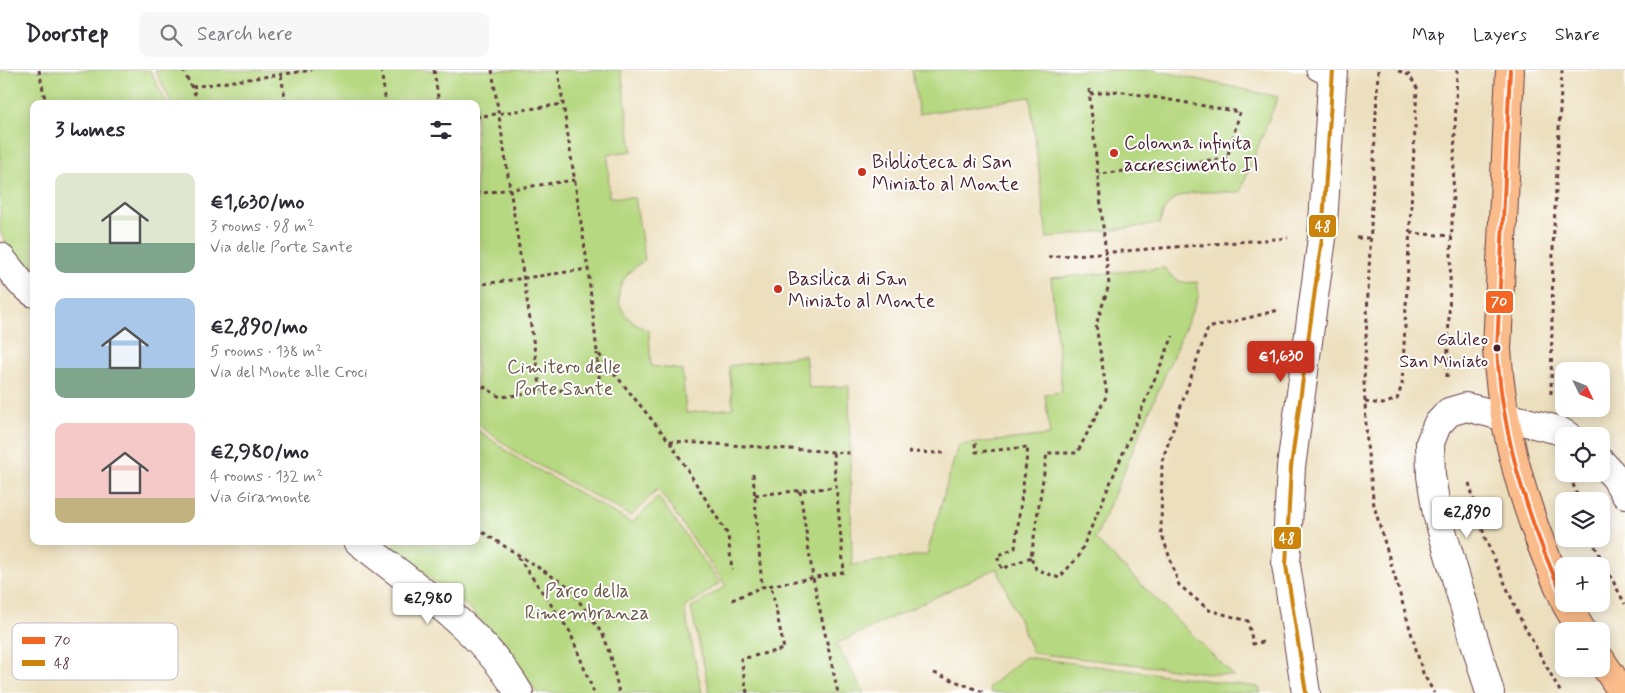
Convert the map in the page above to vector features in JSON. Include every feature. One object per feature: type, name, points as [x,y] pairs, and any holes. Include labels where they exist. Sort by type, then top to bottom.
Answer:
[{"type":"main road","points":[[1510,70],[1497,349],[1499,380],[1505,417],[1526,503],[1555,579]]},
{"type":"main road","points":[[1610,674],[1623,693]]},
{"type":"street","points":[[1306,693],[1286,564],[1291,467],[1322,238],[1327,73]]},
{"type":"street","points":[[0,257],[21,283],[30,290]]},
{"type":"street","points":[[1490,693],[1437,514],[1431,476],[1430,443],[1437,425],[1449,412],[1466,407],[1555,431]]},
{"type":"street","points":[[1610,472],[1625,494]]},
{"type":"street","points":[[363,545],[476,637],[506,671],[519,693]]},
{"type":"path","points":[[39,70],[45,100]]},
{"type":"path","points":[[183,70],[198,100]]},
{"type":"path","points":[[192,87],[312,70]]},
{"type":"path","points":[[381,70],[385,100]]},
{"type":"path","points":[[434,70],[438,100]]},
{"type":"path","points":[[492,70],[542,392]]},
{"type":"path","points":[[480,384],[500,397],[600,386],[588,269],[558,70]]},
{"type":"path","points":[[1378,70],[1365,402],[1367,444],[1374,506],[1423,673],[1434,693]]},
{"type":"path","points":[[1365,402],[1383,404],[1396,398],[1402,385],[1417,88],[1409,75],[1397,70]]},
{"type":"path","points":[[1561,427],[1550,383],[1553,248],[1562,70]]},
{"type":"path","points":[[281,74],[285,100]]},
{"type":"path","points":[[1089,89],[1109,285],[1096,325],[1107,395],[1078,453],[1047,453],[1031,557],[1036,568],[1059,578],[1079,556],[1173,336]]},
{"type":"path","points":[[1090,94],[1118,91],[1240,112],[1227,158],[1099,174]]},
{"type":"path","points":[[480,116],[563,104]]},
{"type":"path","points":[[480,193],[575,180]]},
{"type":"path","points":[[1410,233],[1451,236]]},
{"type":"path","points":[[1048,257],[1283,238]]},
{"type":"path","points":[[480,284],[588,269]]},
{"type":"path","points":[[1253,644],[1248,621],[1209,610],[1179,585],[1161,532],[1162,461],[1208,328],[1267,312]]},
{"type":"path","points":[[597,352],[670,441],[728,535],[732,570]]},
{"type":"path","points":[[670,441],[850,452]]},
{"type":"path","points":[[975,443],[976,452],[1028,447],[1016,548],[997,556],[1002,569],[1031,557]]},
{"type":"path","points":[[732,600],[762,587],[844,572],[838,487],[833,452]]},
{"type":"path","points":[[908,452],[946,453]]},
{"type":"path","points":[[753,474],[762,587]]},
{"type":"path","points":[[755,495],[838,487]]},
{"type":"path","points":[[800,491],[813,578],[838,693]]},
{"type":"path","points":[[480,531],[569,587],[603,635],[610,652],[619,693]]},
{"type":"path","points":[[1595,547],[1625,604]]},
{"type":"path","points":[[516,554],[570,632],[594,693]]},
{"type":"path","points":[[747,693],[741,658],[784,649],[771,585]]},
{"type":"path","points":[[934,673],[986,693]]},
{"type":"green space","points":[[0,70],[150,70],[165,100],[30,100],[30,271],[8,246],[0,232]]},
{"type":"green space","name":"Cimitero delle Porte Sante","points":[[155,70],[621,70],[632,151],[608,154],[609,197],[635,198],[645,260],[633,268],[620,287],[621,307],[636,324],[649,331],[651,366],[682,370],[686,413],[733,408],[729,366],[805,355],[809,388],[849,386],[852,565],[927,554],[958,445],[1050,435],[1045,394],[1062,392],[1051,278],[1165,268],[1178,281],[1197,282],[1199,295],[1095,539],[1234,676],[1033,653],[997,568],[836,644],[864,693],[710,693],[691,608],[726,586],[658,489],[631,516],[520,455],[480,426],[480,100],[170,100]]},
{"type":"green space","points":[[912,70],[1155,70],[1278,97],[1240,192],[1191,193],[1180,197],[1170,202],[1164,211],[1160,224],[1047,238],[1030,97],[919,114]]},
{"type":"green space","name":"Parco della Rimembranza","points":[[480,432],[517,458],[632,523],[658,497],[720,583],[684,608],[702,693],[537,693],[507,646],[465,604],[385,545],[480,545]]},
{"type":"green space","points":[[1025,657],[1258,687],[1261,693],[991,693],[989,687]]},
{"type":"transit line","name":"48","points":[[1306,693],[1286,565],[1291,467],[1322,238],[1333,70]]},
{"type":"transit line","name":"70","points":[[1510,70],[1497,349],[1505,413],[1519,477],[1539,539],[1555,578]]},
{"type":"place","name":"Colonna infinita accrescimento II","points":[[1114,153]]},
{"type":"place","name":"Biblioteca di San Miniato al Monte","points":[[862,172]]},
{"type":"place","name":"Basilica di San Miniato al Monte","points":[[778,289]]},
{"type":"place","name":"Galileo San Miniato","points":[[1497,348]]}]
